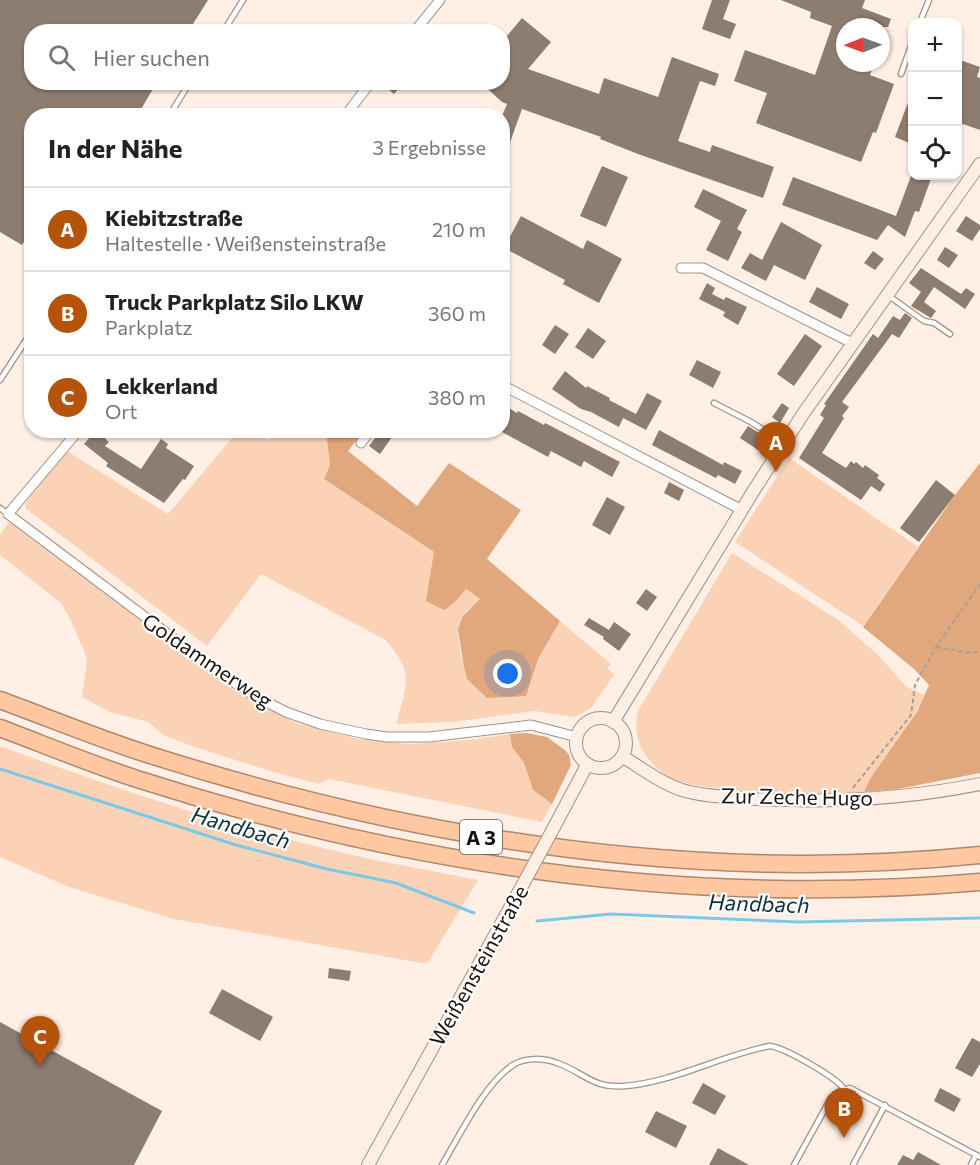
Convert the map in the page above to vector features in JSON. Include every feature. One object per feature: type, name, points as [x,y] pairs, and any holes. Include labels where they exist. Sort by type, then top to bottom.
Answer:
[{"type":"highway","name":"A 3","points":[[0,700],[144,753],[234,780],[406,823],[529,844],[622,856],[775,864],[852,864],[937,860],[980,855]]},
{"type":"highway","name":"A 3","points":[[0,728],[135,778],[220,804],[402,849],[472,862],[617,881],[699,888],[852,889],[980,882]]},
{"type":"street","points":[[420,24],[440,0]]},
{"type":"street","points":[[351,108],[365,90]]},
{"type":"street","points":[[613,722],[784,443],[852,343],[980,164]]},
{"type":"street","points":[[681,268],[703,268],[852,343]]},
{"type":"street","points":[[510,389],[742,510]]},
{"type":"street","points":[[4,511],[34,484],[72,438]]},
{"type":"street","points":[[361,443],[365,438]]},
{"type":"street","name":"Goldammerweg","points":[[4,511],[221,674],[253,695],[297,716],[339,729],[387,737],[429,737],[531,725],[576,737]]},
{"type":"street","points":[[606,719],[613,722],[619,727],[626,741],[622,756],[617,762],[603,768],[587,765],[577,753],[576,737],[585,724],[591,720],[606,719]]},
{"type":"street","name":"Zur Zeche Hugo","points":[[622,756],[672,786],[684,790],[741,798],[857,800],[980,784]]},
{"type":"street","name":"Weißensteinstraße","points":[[368,1165],[587,765]]},
{"type":"lane","points":[[228,24],[243,0]]},
{"type":"lane","points":[[922,18],[929,0]]},
{"type":"lane","points":[[901,74],[908,54]]},
{"type":"lane","points":[[174,108],[185,90]]},
{"type":"lane","points":[[887,295],[924,321],[934,323],[950,334]]},
{"type":"lane","points":[[0,380],[24,343]]},
{"type":"lane","points":[[714,403],[784,443]]},
{"type":"lane","points":[[442,1165],[492,1083],[514,1064],[532,1059],[557,1063],[591,1082],[604,1086],[627,1086],[770,1046],[778,1047],[840,1082],[844,1089]]},
{"type":"lane","points":[[794,1165],[831,1098],[844,1089],[850,1088],[856,1089],[978,1156],[971,1165]]},
{"type":"lane","points":[[853,1165],[885,1105]]},
{"type":"path","points":[[853,788],[911,715],[915,685],[936,647],[980,584]]},
{"type":"path","points":[[936,647],[970,653],[980,651]]},
{"type":"shaded area","points":[[232,438],[268,440],[270,438],[327,438],[330,465],[324,479],[434,552],[456,601],[466,589],[480,600],[462,616],[460,622],[460,647],[467,679],[534,670],[560,621],[611,664],[607,669],[615,674],[591,708],[574,717],[535,711],[453,722],[396,724],[406,679],[400,660],[384,639],[261,574],[207,646],[25,508],[27,501],[67,451],[168,514]]},
{"type":"shaded area","points":[[327,438],[358,438],[348,451],[417,506],[449,463],[521,510],[487,559],[560,621],[538,659],[526,696],[487,698],[467,679],[458,629],[462,617],[480,599],[466,589],[444,610],[426,601],[434,552],[324,479],[330,465]]},
{"type":"shaded area","points":[[789,458],[918,547],[863,626],[735,542]]},
{"type":"shaded area","points":[[980,463],[980,773],[898,789],[864,792],[870,779],[917,712],[929,685],[914,669],[863,627]]},
{"type":"shaded area","points":[[9,522],[229,687],[260,705],[297,723],[358,739],[410,744],[469,740],[510,734],[512,747],[524,763],[533,790],[552,804],[542,822],[329,779],[319,784],[192,746],[163,735],[148,722],[110,712],[82,697],[87,661],[61,603],[0,555],[0,535]]},
{"type":"shaded area","points":[[732,553],[837,619],[877,654],[907,687],[924,695],[911,721],[864,792],[778,793],[695,785],[667,775],[658,769],[644,753],[637,733],[638,711]]},
{"type":"shaded area","points":[[526,733],[547,737],[569,755],[571,765],[552,804],[533,790],[524,763],[512,747],[510,734]]},
{"type":"shaded area","points":[[0,746],[122,789],[247,828],[349,854],[478,880],[427,964],[174,919],[69,887],[0,857]]},
{"type":"building","points":[[0,0],[208,0],[193,24],[24,24],[24,90],[152,90],[142,108],[24,108],[24,242],[22,245],[0,232]]},
{"type":"building","points":[[712,0],[730,0],[723,19],[736,24],[730,39],[702,29]]},
{"type":"building","points":[[781,0],[865,0],[862,8],[888,18],[836,18],[836,72],[871,72],[870,75],[894,84],[876,133],[873,132],[861,162],[756,123],[767,93],[734,81],[745,50],[815,75],[832,26],[810,18],[811,12]]},
{"type":"building","points":[[522,18],[551,42],[528,69],[599,94],[604,78],[658,97],[672,57],[719,74],[715,86],[700,81],[678,141],[710,152],[712,145],[774,167],[763,198],[638,154],[600,139],[601,137],[522,109],[510,142],[510,108],[505,108],[507,104],[489,90],[510,90],[510,32]]},
{"type":"building","points":[[962,61],[980,67],[977,77],[980,78],[980,130],[962,124]]},
{"type":"building","points":[[908,103],[908,142],[895,137]]},
{"type":"building","points":[[602,166],[628,177],[606,227],[580,216]]},
{"type":"building","points":[[793,177],[896,216],[910,180],[931,180],[919,212],[915,211],[905,237],[888,225],[877,240],[782,205]]},
{"type":"building","points":[[703,189],[747,210],[737,229],[742,232],[728,261],[706,250],[721,221],[694,207]]},
{"type":"building","points":[[521,216],[583,249],[587,240],[622,259],[599,303],[563,284],[565,280],[510,251],[510,237]]},
{"type":"building","points":[[966,216],[980,225],[972,241],[956,231]]},
{"type":"building","points":[[781,222],[822,245],[805,280],[774,265],[766,281],[741,268],[750,253],[762,260]]},
{"type":"building","points":[[945,247],[958,255],[949,268],[937,260]]},
{"type":"building","points":[[873,251],[884,259],[875,270],[864,263]]},
{"type":"building","points":[[921,268],[961,294],[966,288],[975,294],[965,309],[934,287],[924,302],[936,311],[931,318],[911,306],[921,292],[909,283]]},
{"type":"building","points":[[707,283],[715,288],[712,294],[724,300],[726,297],[747,307],[738,325],[723,316],[725,312],[699,299]]},
{"type":"building","points":[[817,287],[849,304],[841,319],[809,302]]},
{"type":"building","points":[[905,313],[912,318],[899,338],[892,334],[842,402],[849,407],[822,453],[846,468],[851,461],[854,464],[856,462],[863,468],[865,465],[879,475],[877,478],[885,484],[880,492],[871,486],[861,500],[799,458],[824,418],[820,415],[826,405],[824,404],[873,334],[878,338],[893,316],[900,320]]},
{"type":"building","points":[[555,325],[569,334],[555,354],[542,345]]},
{"type":"building","points":[[588,328],[606,341],[593,359],[575,347]]},
{"type":"building","points":[[805,334],[822,346],[794,386],[777,374]]},
{"type":"building","points":[[697,360],[721,372],[713,388],[689,375]]},
{"type":"building","points":[[565,371],[586,388],[587,386],[636,414],[647,393],[662,401],[646,430],[623,418],[619,427],[581,409],[552,389]]},
{"type":"building","points":[[782,403],[789,408],[780,423],[772,417]]},
{"type":"building","points":[[510,409],[544,425],[545,423],[620,462],[612,477],[584,461],[581,467],[551,451],[548,457],[510,436]]},
{"type":"building","points":[[748,426],[767,438],[758,450],[740,438]]},
{"type":"building","points":[[659,430],[723,465],[724,462],[742,471],[735,484],[718,475],[716,478],[652,445]]},
{"type":"building","points":[[89,438],[105,438],[109,442],[105,446],[141,469],[161,439],[168,444],[166,448],[194,466],[185,480],[183,479],[164,503],[106,466],[108,463],[84,444]]},
{"type":"building","points":[[375,438],[391,438],[380,454],[369,446]]},
{"type":"building","points":[[936,480],[955,495],[919,542],[900,528]]},
{"type":"building","points":[[669,482],[684,490],[679,501],[664,493]]},
{"type":"building","points":[[607,497],[625,507],[610,535],[592,525]]},
{"type":"building","points":[[646,589],[657,597],[647,611],[636,603]]},
{"type":"building","points":[[589,618],[609,630],[614,622],[631,634],[619,651],[603,639],[604,637],[584,625]]},
{"type":"building","points":[[329,968],[351,971],[349,981],[328,978]]},
{"type":"building","points":[[222,989],[273,1017],[260,1041],[209,1013]]},
{"type":"building","points":[[0,1022],[162,1111],[134,1165],[0,1165]]},
{"type":"building","points":[[972,1038],[980,1042],[980,1064],[972,1077],[955,1068]]},
{"type":"building","points":[[703,1083],[726,1096],[715,1115],[692,1103]]},
{"type":"building","points":[[940,1088],[961,1099],[954,1112],[934,1101]]},
{"type":"building","points":[[656,1111],[687,1126],[676,1148],[645,1132]]},
{"type":"building","points":[[718,1148],[749,1165],[709,1165]]},
{"type":"building","points":[[918,1152],[941,1165],[897,1165],[903,1155],[913,1160]]},
{"type":"waterway","name":"Handbach","points":[[0,769],[236,845],[327,869],[396,883],[474,913]]},
{"type":"waterway","name":"Handbach","points":[[537,921],[611,914],[798,922],[980,918]]},
{"type":"place","name":"Kiebitzstraße","points":[[776,472]]},
{"type":"place","name":"Lekkerland","points":[[40,1066]]},
{"type":"place","name":"Truck Parkplatz Silo LKW","points":[[844,1138]]}]
